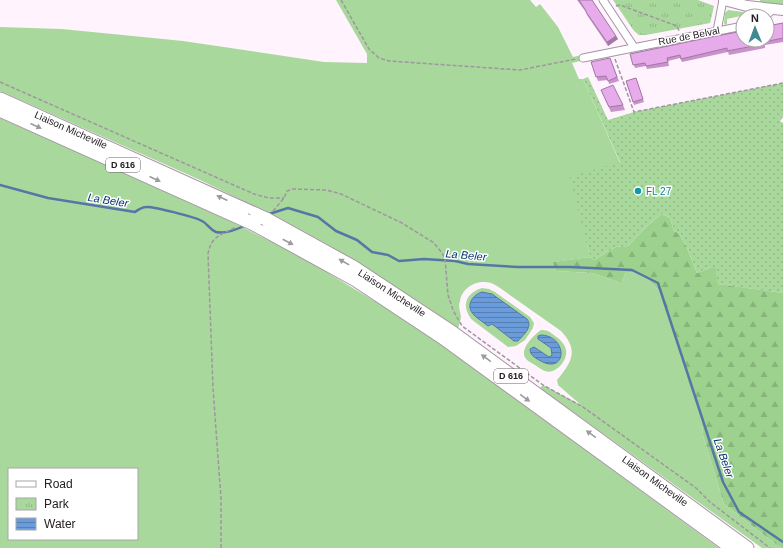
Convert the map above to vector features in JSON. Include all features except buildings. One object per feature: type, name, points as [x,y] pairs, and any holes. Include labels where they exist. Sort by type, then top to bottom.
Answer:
[{"type":"highway","name":"Liaison Micheville","points":[[0,99],[255,219],[353,267],[453,333],[747,548]]},
{"type":"highway","name":"Liaison Micheville","points":[[0,110],[255,219],[356,280],[442,337],[732,548]]},
{"type":"main road","points":[[723,0],[756,8]]},
{"type":"street","points":[[603,0],[634,47]]},
{"type":"street","points":[[717,31],[723,0]]},
{"type":"street","name":"Rue de Belval","points":[[583,58],[735,28]]},
{"type":"path","points":[[341,0],[369,49],[380,58],[389,61],[520,70],[583,58]]},
{"type":"path","points":[[609,9],[620,5],[677,26],[682,37]]},
{"type":"path","points":[[612,51],[634,112],[783,83]]},
{"type":"path","points":[[0,82],[254,194],[269,198],[284,198]]},
{"type":"path","points":[[221,548],[221,499],[213,388],[208,254],[210,245],[214,239],[255,219],[284,198],[287,191],[293,189],[326,190],[341,194],[402,223],[434,243],[442,253],[445,264],[448,295],[453,310],[462,326],[543,385],[583,407],[696,488],[710,502],[770,548]]},
{"type":"green space","points":[[336,0],[530,0],[536,7],[540,4],[558,27],[573,57],[582,55],[584,60],[572,63],[579,79],[583,79],[620,163],[587,244],[590,257],[554,262],[556,271],[592,273],[621,283],[626,272],[632,272],[642,276],[656,287],[663,296],[701,413],[703,435],[724,504],[781,548],[762,548],[540,388],[543,385],[581,405],[558,385],[557,380],[570,362],[572,350],[570,344],[561,331],[496,285],[481,282],[467,288],[461,296],[459,303],[461,316],[458,329],[330,246],[279,218],[198,179],[0,91],[0,27],[62,29],[183,41],[324,62],[367,63],[367,54]]},
{"type":"green space","points":[[613,0],[698,0],[714,6],[710,23],[639,35],[634,31]]},
{"type":"green space","points":[[760,0],[783,0],[783,5],[760,3]]},
{"type":"green space","points":[[728,10],[735,11],[735,17],[727,19],[727,24],[725,25],[724,23],[725,13]]},
{"type":"green space","points":[[588,77],[608,120],[634,112],[783,83],[783,117],[780,121],[783,123],[783,293],[717,284],[716,269],[712,267],[697,273],[679,233],[674,231],[670,218],[662,214],[647,226],[628,246],[616,247],[594,260],[590,257],[570,177],[620,162],[583,79]]},
{"type":"green space","points":[[0,118],[204,208],[318,267],[381,305],[437,342],[719,548],[0,548]]},
{"type":"green space","points":[[662,214],[670,218],[674,231],[679,233],[697,273],[712,267],[716,268],[718,284],[783,293],[783,548],[724,504],[703,435],[701,413],[663,296],[656,287],[642,276],[632,272],[626,272],[621,283],[592,273],[556,271],[553,262],[590,257],[594,260],[616,247],[628,246],[647,226]]},
{"type":"green space","points":[[482,288],[495,292],[530,317],[534,323],[533,328],[525,340],[516,346],[508,347],[471,319],[466,309],[467,300],[472,293]]},
{"type":"green space","points":[[541,330],[552,333],[560,340],[566,350],[565,358],[560,366],[549,372],[528,361],[524,356],[525,348],[534,336]]},
{"type":"water","points":[[482,292],[492,294],[527,319],[529,322],[528,328],[518,341],[514,341],[492,324],[488,326],[471,312],[471,301],[478,293]]},
{"type":"water","points":[[541,335],[550,337],[560,348],[561,354],[559,360],[555,363],[548,364],[534,357],[531,353],[530,349],[534,347],[549,357],[552,355],[551,348],[538,339],[538,336]]},
{"type":"waterway","name":"La Beler","points":[[0,185],[48,198],[135,212],[146,207],[165,210],[198,219],[216,232],[227,232],[246,225]]},
{"type":"waterway","name":"La Beler","points":[[269,214],[288,208],[318,217],[336,231],[357,240],[372,252],[388,255],[399,261],[424,259],[455,261],[468,264],[518,267],[570,267],[632,270],[658,283],[723,482],[739,512],[783,542]]},
{"type":"place","name":"FL 27","points":[[638,191]]}]
